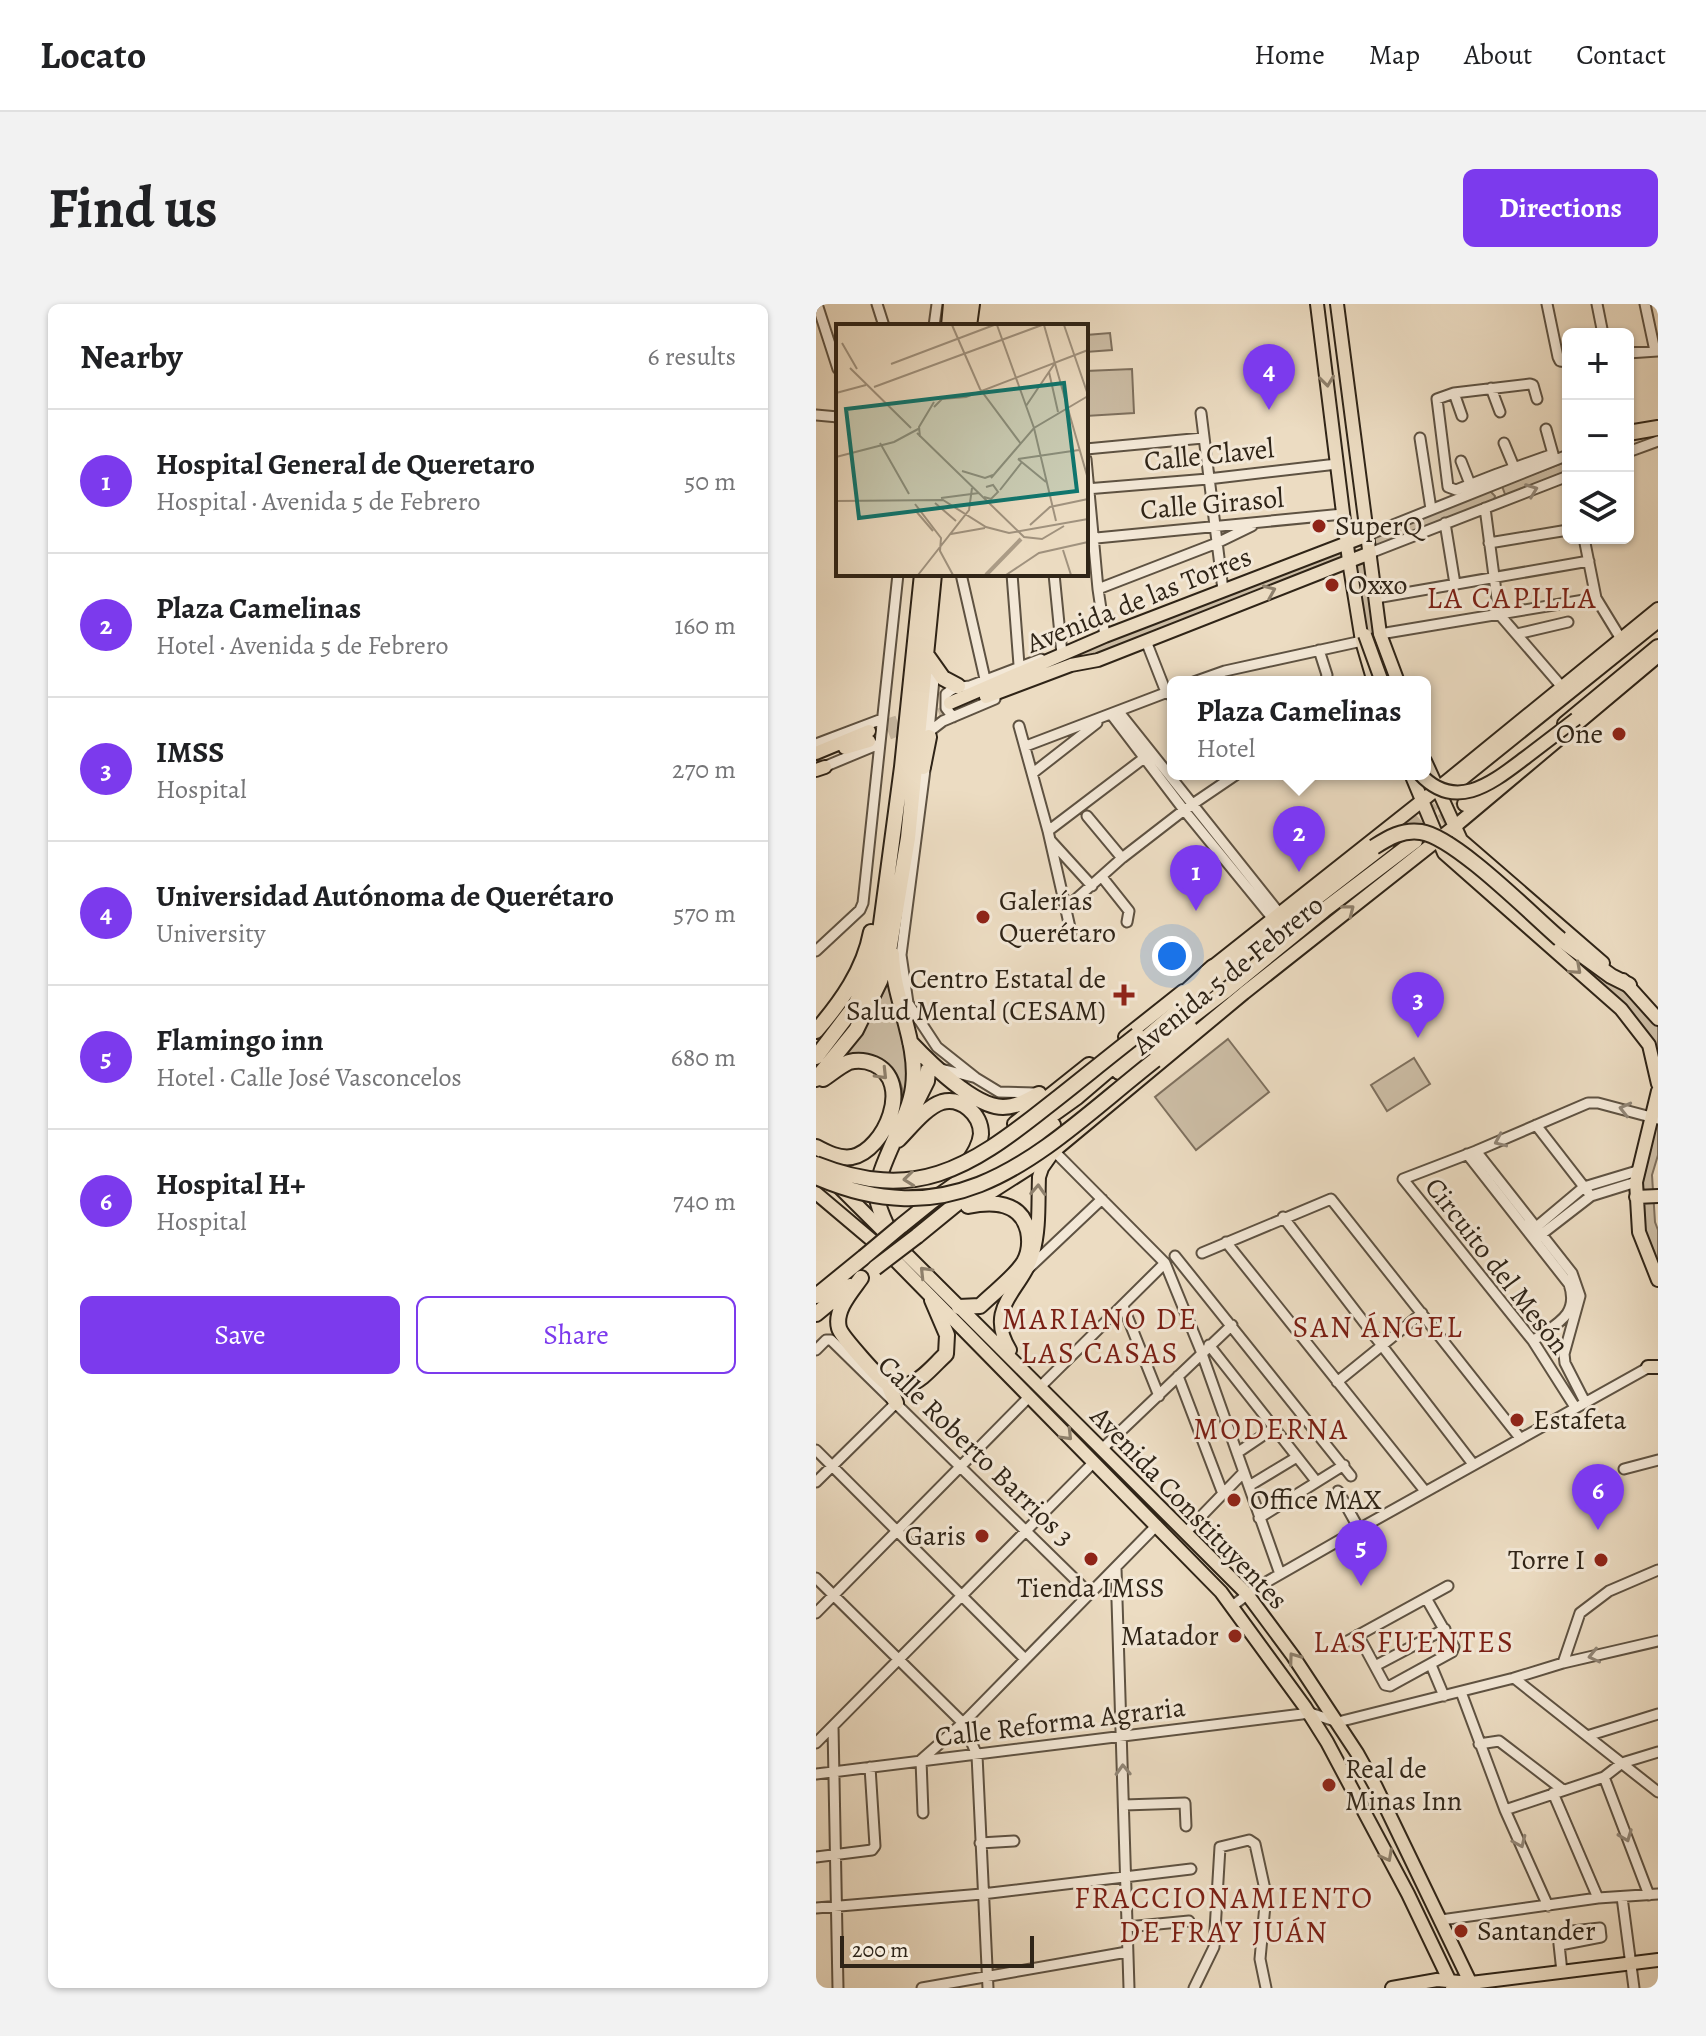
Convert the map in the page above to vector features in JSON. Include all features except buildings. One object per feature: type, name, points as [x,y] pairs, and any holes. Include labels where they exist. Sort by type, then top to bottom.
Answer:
[{"type":"highway","points":[[949,324],[951,304]]},
{"type":"highway","points":[[959,324],[961,304]]},
{"type":"highway","points":[[969,324],[972,304]]},
{"type":"highway","points":[[1634,431],[1658,428]]},
{"type":"highway","points":[[816,1057],[854,1007],[874,960],[902,767],[922,576]]},
{"type":"highway","points":[[908,838],[934,576]]},
{"type":"highway","points":[[1623,637],[1658,618]]},
{"type":"highway","name":"Avenida 5 de Febrero","points":[[1445,786],[1658,618]]},
{"type":"highway","points":[[1465,804],[1658,647]]},
{"type":"highway","points":[[926,654],[935,669],[949,683],[958,686]]},
{"type":"highway","points":[[816,1082],[869,1008],[888,957],[929,734]]},
{"type":"highway","points":[[816,1031],[842,999],[865,955],[888,824],[902,767]]},
{"type":"highway","name":"Avenida 5 de Febrero","points":[[816,1296],[932,1201],[1077,1097],[1216,971],[1249,950],[1408,827]]},
{"type":"highway","points":[[1249,950],[1298,906],[1374,847],[1396,834],[1421,832],[1452,845],[1575,951],[1629,985]]},
{"type":"highway","name":"Avenida 5 de Febrero","points":[[816,1314],[1415,841]]},
{"type":"highway","points":[[1249,950],[1280,914]]},
{"type":"highway","points":[[893,930],[893,975],[913,1057],[914,1086],[877,1189],[880,1210],[896,1232]]},
{"type":"highway","points":[[816,1162],[857,1178],[909,1181],[954,1169],[980,1157],[1216,971]]},
{"type":"highway","points":[[816,1177],[847,1189],[904,1199],[952,1193],[993,1180],[1039,1153],[1155,1060],[1224,992]]},
{"type":"highway","points":[[908,1003],[912,1022],[925,1047]]},
{"type":"highway","points":[[909,1041],[933,1069],[979,1101],[992,1106],[1018,1105],[1043,1092]]},
{"type":"highway","points":[[816,1082],[848,1063],[866,1062],[886,1073],[895,1094],[894,1106],[881,1132],[864,1152],[842,1157],[816,1147]]},
{"type":"highway","points":[[970,1175],[1032,1108],[1089,1065]]},
{"type":"highway","points":[[895,1143],[933,1069]]},
{"type":"highway","points":[[895,1143],[938,1104],[949,1101],[959,1103],[975,1116],[981,1137],[975,1152],[932,1201]]},
{"type":"highway","points":[[921,1233],[1054,1151]]},
{"type":"highway","points":[[959,1307],[980,1306],[1022,1265],[1029,1243],[1024,1221],[1013,1208],[996,1202],[968,1206]]},
{"type":"highway","points":[[861,1278],[844,1303],[839,1327],[845,1339],[888,1384],[896,1403]]},
{"type":"highway","points":[[888,1384],[902,1386],[913,1383],[946,1354],[947,1335],[932,1300]]},
{"type":"main road","points":[[1317,304],[1349,561],[1373,676]]},
{"type":"main road","points":[[1337,304],[1380,634],[1396,676]]},
{"type":"main road","name":"Avenida de las Torres","points":[[952,710],[1057,656],[1368,535]]},
{"type":"main road","name":"Avenida de las Torres","points":[[952,710],[1071,665],[1098,660],[1370,553]]},
{"type":"main road","points":[[1226,588],[1237,605]]},
{"type":"main road","name":"Avenida 5 de Febrero","points":[[1043,1092],[1089,1065],[1216,971],[1280,914],[1421,799],[1445,786],[1658,609]]},
{"type":"main road","points":[[1362,634],[1380,676]]},
{"type":"main road","name":"Avenida 5 de Febrero","points":[[1054,1151],[1244,993],[1454,827],[1658,656]]},
{"type":"main road","points":[[1374,676],[1392,664]]},
{"type":"main road","points":[[1427,780],[1450,791],[1466,792],[1489,786],[1609,697]]},
{"type":"main road","points":[[818,763],[871,738]]},
{"type":"main road","points":[[1431,768],[1445,786],[1454,827],[1461,840],[1629,985],[1658,1019]]},
{"type":"main road","points":[[1413,780],[1444,853],[1621,1009],[1649,1045],[1658,1084]]},
{"type":"main road","points":[[1543,939],[1534,930],[1534,921],[1539,916],[1552,919]]},
{"type":"main road","points":[[1658,1091],[1655,1118],[1636,1177],[1639,1232],[1658,1280]]},
{"type":"main road","points":[[1019,1366],[999,1326],[1004,1301],[1026,1271],[1035,1243],[1039,1177],[1054,1151]]},
{"type":"main road","name":"Avenida Constituyentes","points":[[816,1162],[839,1187],[896,1232],[959,1307],[1247,1594],[1338,1722],[1376,1787],[1472,1986]]},
{"type":"main road","name":"Avenida Constituyentes","points":[[816,1193],[882,1248],[1157,1525],[1231,1607],[1310,1713],[1408,1894],[1451,1984]]},
{"type":"main road","points":[[1636,1197],[1658,1196]]},
{"type":"main road","points":[[1392,1988],[1437,1980],[1472,1986],[1658,1960]]},
{"type":"street","points":[[817,304],[836,363]]},
{"type":"street","points":[[877,304],[883,324]]},
{"type":"street","points":[[934,324],[937,304]]},
{"type":"street","points":[[1547,304],[1562,355]]},
{"type":"street","points":[[1597,304],[1602,328]]},
{"type":"street","points":[[1634,353],[1656,351],[1645,304]]},
{"type":"street","points":[[1537,399],[1532,384],[1440,397],[1436,401],[1446,483],[1454,490],[1498,479],[1514,467],[1553,454],[1546,429]]},
{"type":"street","points":[[1491,388],[1500,412]]},
{"type":"street","points":[[1454,393],[1462,416]]},
{"type":"street","points":[[1201,413],[1217,543],[1226,588]]},
{"type":"street","points":[[816,415],[836,417]]},
{"type":"street","points":[[1634,430],[1658,420]]},
{"type":"street","points":[[1088,449],[1203,438]]},
{"type":"street","points":[[1420,438],[1431,509]]},
{"type":"street","points":[[1634,450],[1658,441]]},
{"type":"street","points":[[1504,443],[1514,467]]},
{"type":"street","points":[[1368,535],[1498,479],[1562,457]]},
{"type":"street","points":[[1461,461],[1470,484]]},
{"type":"street","name":"Calle Clavel","points":[[1088,489],[1337,464]]},
{"type":"street","points":[[1370,553],[1562,478]]},
{"type":"street","points":[[1498,479],[1503,501]]},
{"type":"street","points":[[1485,508],[1499,614],[1562,687]]},
{"type":"street","points":[[1088,514],[1105,636]]},
{"type":"street","name":"Calle Girasol","points":[[1089,538],[1343,514]]},
{"type":"street","points":[[1098,589],[1217,543],[1258,523]]},
{"type":"street","points":[[1445,523],[1455,584]]},
{"type":"street","points":[[1489,543],[1562,531]]},
{"type":"street","points":[[1585,544],[1596,598],[1623,637]]},
{"type":"street","points":[[1376,598],[1589,561]]},
{"type":"street","points":[[816,951],[860,910],[863,903],[871,738],[882,719],[898,576]]},
{"type":"street","points":[[961,576],[985,679]]},
{"type":"street","points":[[1012,576],[1019,665]]},
{"type":"street","points":[[952,710],[946,708],[946,694],[958,686],[968,686],[1019,665],[1057,656],[1054,576]]},
{"type":"street","points":[[1380,634],[1596,598]]},
{"type":"street","points":[[1517,634],[1568,622]]},
{"type":"street","points":[[1211,676],[1319,650],[1362,634]]},
{"type":"street","points":[[1146,641],[1167,685]]},
{"type":"street","points":[[1319,650],[1327,676]]},
{"type":"street","points":[[935,669],[901,955],[908,1003],[937,1047],[976,1078],[1008,1094],[1043,1092]]},
{"type":"street","points":[[1225,671],[1229,676]]},
{"type":"street","points":[[1026,746],[1167,694]]},
{"type":"street","name":"Avenida de las Torres","points":[[929,734],[952,710]]},
{"type":"street","points":[[1111,714],[1280,914]]},
{"type":"street","points":[[1033,773],[1111,714]]},
{"type":"street","points":[[871,738],[882,719]]},
{"type":"street","points":[[1019,726],[1050,835],[1071,932]]},
{"type":"street","points":[[816,744],[871,738]]},
{"type":"street","points":[[1050,835],[1148,755]]},
{"type":"street","points":[[1067,907],[1122,858],[1228,780]]},
{"type":"street","points":[[1087,816],[1122,858]]},
{"type":"street","points":[[1050,835],[1092,886]]},
{"type":"street","points":[[1102,877],[1129,911],[1127,922]]},
{"type":"street","points":[[933,1069],[976,1078]]},
{"type":"street","name":"Circuito del Mesón","points":[[1575,1407],[1533,1341],[1403,1181],[1404,1177],[1472,1153],[1594,1102],[1655,1118]]},
{"type":"street","points":[[1536,1125],[1591,1196]]},
{"type":"street","points":[[1054,1151],[1165,1263],[1205,1348],[1237,1453],[1280,1574]]},
{"type":"street","points":[[1472,1153],[1536,1233],[1566,1277],[1572,1293],[1570,1312],[1533,1341]]},
{"type":"street","points":[[1536,1233],[1584,1187],[1636,1177]]},
{"type":"street","points":[[1536,1233],[1591,1196],[1636,1177]]},
{"type":"street","points":[[1026,1271],[1102,1199]]},
{"type":"street","points":[[1202,1253],[1331,1199],[1520,1438]]},
{"type":"street","points":[[1283,1217],[1473,1464]]},
{"type":"street","points":[[1536,1233],[1569,1266],[1580,1296],[1564,1354],[1565,1363],[1585,1402]]},
{"type":"street","points":[[1226,1242],[1425,1491]]},
{"type":"street","points":[[1175,1256],[1351,1476]]},
{"type":"street","points":[[1040,1387],[1165,1263]]},
{"type":"street","points":[[1123,1306],[1159,1396]]},
{"type":"street","points":[[1337,1382],[1422,1313]]},
{"type":"street","points":[[1102,1449],[1232,1325]]},
{"type":"street","points":[[1548,1329],[1569,1336]]},
{"type":"street","name":"Calle Roberto Barrios 3","points":[[816,1350],[826,1340],[831,1340],[1089,1593]]},
{"type":"street","points":[[1205,1348],[1316,1481]]},
{"type":"street","points":[[1231,1607],[1280,1574],[1425,1491],[1655,1365]]},
{"type":"street","points":[[1178,1376],[1223,1494]]},
{"type":"street","points":[[816,1613],[1029,1397]]},
{"type":"street","points":[[816,1482],[896,1403]]},
{"type":"street","points":[[1237,1453],[1274,1428]]},
{"type":"street","points":[[816,1450],[1025,1659]]},
{"type":"street","points":[[1249,1486],[1297,1457]]},
{"type":"street","points":[[1624,1469],[1658,1460]]},
{"type":"street","points":[[816,1743],[1094,1462]]},
{"type":"street","points":[[1259,1518],[1344,1465]]},
{"type":"street","points":[[1186,1532],[1244,1472]]},
{"type":"street","points":[[1338,1491],[1359,1529]]},
{"type":"street","points":[[923,1813],[921,1760],[963,1723],[1157,1525]]},
{"type":"street","points":[[1116,1568],[1129,1988]]},
{"type":"street","points":[[1563,1663],[1580,1613],[1609,1591],[1658,1570]]},
{"type":"street","points":[[816,1578],[963,1723],[977,1755],[988,1988]]},
{"type":"street","points":[[1346,1642],[1448,1586]]},
{"type":"street","points":[[1358,1635],[1383,1684],[1387,1686],[1428,1666],[1453,1650],[1453,1645],[1426,1598]]},
{"type":"street","points":[[1375,1666],[1445,1629]]},
{"type":"street","points":[[1310,1713],[1338,1722],[1658,1641]]},
{"type":"street","points":[[1428,1666],[1441,1697]]},
{"type":"street","points":[[1535,1695],[1536,1672]]},
{"type":"street","points":[[1514,1678],[1658,1792]]},
{"type":"street","points":[[1461,1692],[1505,1810],[1548,1906]]},
{"type":"street","name":"Calle Reforma Agraria","points":[[816,1774],[1310,1713]]},
{"type":"street","points":[[1587,1736],[1658,1714]]},
{"type":"street","points":[[833,1726],[838,1988]]},
{"type":"street","points":[[1479,1744],[1499,1741],[1558,1791],[1598,1898]]},
{"type":"street","points":[[1505,1810],[1604,1777],[1622,1763],[1658,1752]]},
{"type":"street","points":[[816,1857],[872,1850],[875,1846],[870,1767]]},
{"type":"street","points":[[1441,1920],[1598,1898],[1654,1894],[1604,1777]]},
{"type":"street","points":[[1124,1805],[1185,1803],[1186,1826]]},
{"type":"street","points":[[1194,1988],[1214,1947],[1220,1847],[1249,1840],[1255,1844],[1266,1894],[1260,1959],[1266,1988]]},
{"type":"street","points":[[980,1843],[1014,1841]]},
{"type":"street","points":[[816,1908],[982,1894],[1191,1869]]},
{"type":"street","points":[[1622,1897],[1634,1988]]},
{"type":"street","points":[[1127,1927],[1189,1921]]},
{"type":"street","points":[[1560,1945],[1562,1972]]},
{"type":"street","points":[[922,1988],[1127,1952]]},
{"type":"shaded area","points":[[1110,333],[1112,350],[1088,352],[1088,335]]},
{"type":"shaded area","points":[[1132,369],[1134,413],[1088,416],[1088,371]]},
{"type":"shaded area","points":[[1562,463],[1562,475],[1506,497],[1502,486]]},
{"type":"shaded area","points":[[1490,491],[1495,496],[1494,501],[1375,548],[1373,535]]},
{"type":"shaded area","points":[[1337,545],[1349,561],[1071,665],[1069,651]]},
{"type":"shaded area","points":[[1357,562],[1365,564],[1375,640],[1389,676],[1378,676],[1364,641],[1354,566]]},
{"type":"shaded area","points":[[1454,839],[1640,1005],[1658,1026],[1658,1061],[1644,1029],[1444,847]]},
{"type":"shaded area","points":[[891,972],[911,1073],[904,1099],[898,1077],[886,1062],[869,1056],[846,1055],[877,1007]]},
{"type":"shaded area","points":[[1228,1039],[1269,1092],[1196,1150],[1155,1097]]},
{"type":"shaded area","points":[[1414,1058],[1430,1084],[1387,1111],[1371,1085]]},
{"type":"shaded area","points":[[1658,1112],[1658,1155],[1652,1175],[1658,1230],[1658,1271],[1643,1231],[1640,1204],[1645,1164]]},
{"type":"tunnel","points":[[872,740],[953,709]]},
{"type":"tunnel","points":[[869,731],[913,716]]},
{"type":"tunnel","points":[[1408,827],[1449,788]]},
{"type":"tunnel","points":[[1425,834],[1465,804]]},
{"type":"place","name":"Universidad Autónoma de Querétaro","points":[[1269,410]]},
{"type":"place","name":"SuperQ","points":[[1319,526]]},
{"type":"place","name":"Oxxo","points":[[1332,585]]},
{"type":"place","name":"One","points":[[1619,734]]},
{"type":"place","name":"Plaza Camelinas","points":[[1299,872]]},
{"type":"place","name":"Hospital General de Queretaro","points":[[1196,911]]},
{"type":"place","name":"Galerías Querétaro","points":[[983,917]]},
{"type":"place","name":"Centro Estatal de Salud Mental (CESAM)","points":[[1124,995]]},
{"type":"place","name":"IMSS","points":[[1418,1038]]},
{"type":"place","name":"Estafeta","points":[[1517,1420]]},
{"type":"place","name":"Office MAX","points":[[1234,1500]]},
{"type":"place","name":"Hospital H+","points":[[1598,1530]]},
{"type":"place","name":"Garis","points":[[982,1536]]},
{"type":"place","name":"Tienda IMSS","points":[[1091,1559]]},
{"type":"place","name":"Torre I","points":[[1601,1560]]},
{"type":"place","name":"Flamingo inn","points":[[1361,1586]]},
{"type":"place","name":"Matador","points":[[1235,1636]]},
{"type":"place","name":"Real de Minas Inn","points":[[1329,1785]]},
{"type":"place","name":"Santander","points":[[1461,1931]]},
{"type":"district","name":"LA CAPILLA","points":[[1512,598]]},
{"type":"district","name":"SAN ÁNGEL","points":[[1378,1327]]},
{"type":"district","name":"MARIANO DE LAS CASAS","points":[[1100,1336]]},
{"type":"district","name":"MODERNA","points":[[1271,1429]]},
{"type":"district","name":"LAS FUENTES","points":[[1414,1642]]},
{"type":"district","name":"FRACCIONAMIENTO DE FRAY JUÁN","points":[[1224,1915]]}]
